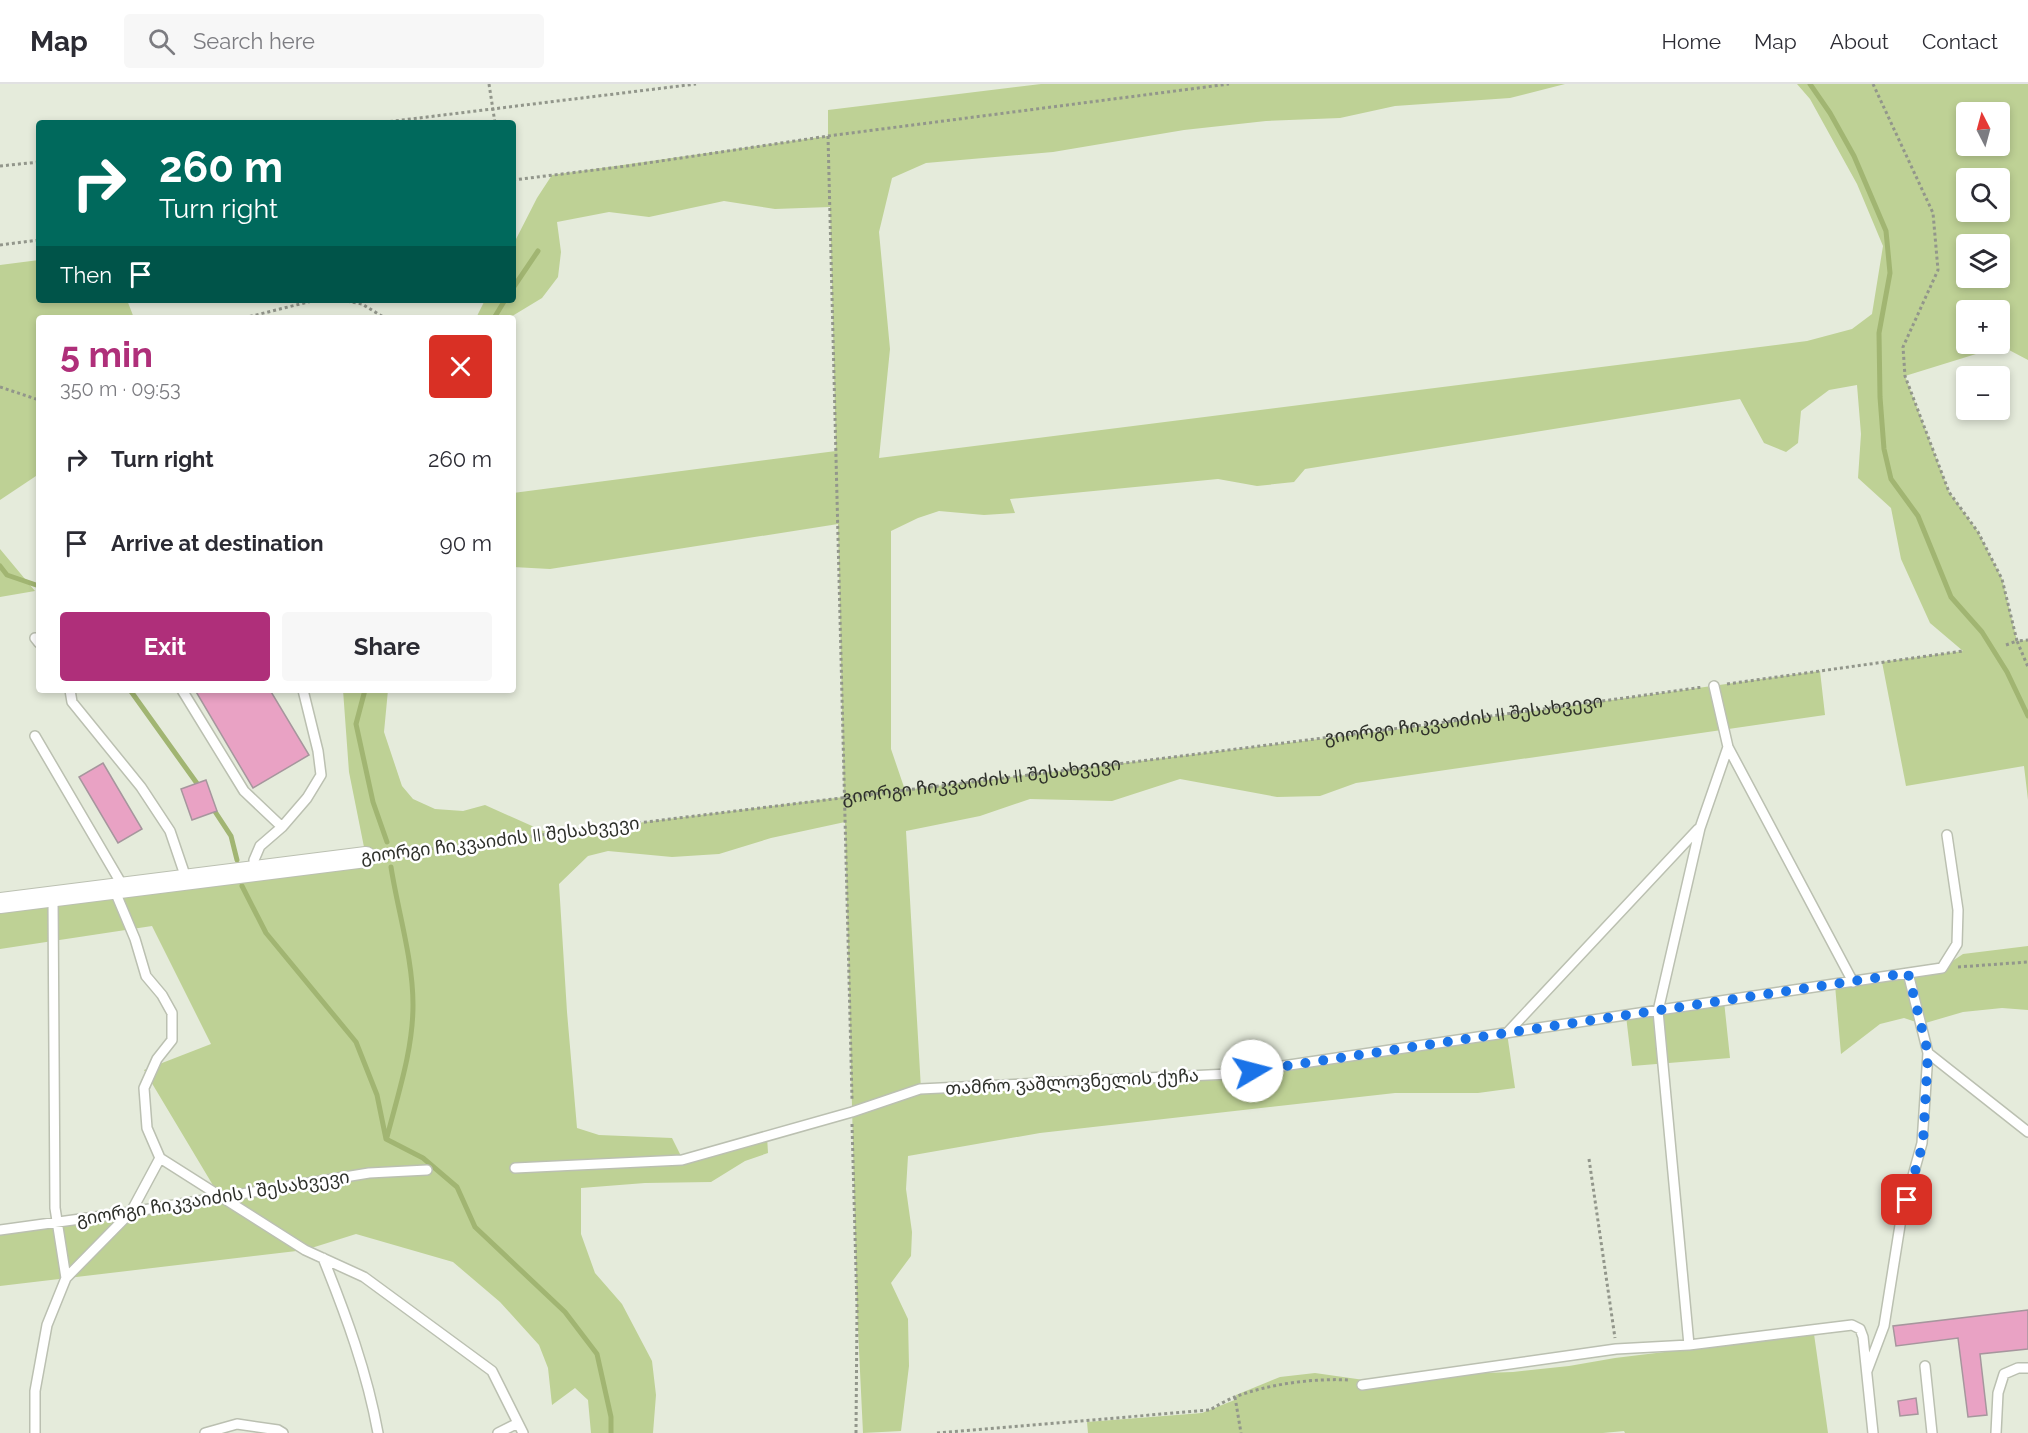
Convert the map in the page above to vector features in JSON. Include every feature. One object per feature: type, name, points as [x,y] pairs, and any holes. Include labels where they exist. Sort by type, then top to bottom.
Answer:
[{"type":"street","name":"გიორგი ჩიკვაიძის II შესახვევი","points":[[0,903],[366,857]]},
{"type":"lane","points":[[1714,686],[1728,747],[1853,982]]},
{"type":"lane","points":[[70,693],[72,702],[141,787],[170,831],[187,880]]},
{"type":"lane","points":[[184,693],[244,791],[282,826]]},
{"type":"lane","points":[[255,872],[254,860],[260,846],[307,798],[321,775],[318,751],[304,693]]},
{"type":"lane","points":[[35,736],[119,889],[146,976],[162,995],[172,1013],[172,1040],[157,1059],[144,1088],[147,1128],[160,1158],[305,1250],[364,1277],[492,1371],[523,1433]]},
{"type":"lane","points":[[1689,1345],[1659,1011],[1700,828],[1728,747]]},
{"type":"lane","points":[[1507,1034],[1700,828]]},
{"type":"lane","points":[[1942,968],[1957,944],[1958,910],[1947,835]]},
{"type":"lane","points":[[53,897],[56,1222],[66,1278]]},
{"type":"lane","name":"თამრო ვაშლოვნელის ქუჩა","points":[[515,1168],[682,1160],[852,1112],[920,1089],[1229,1074],[1942,968]]},
{"type":"lane","points":[[1867,1373],[1884,1326],[1901,1219],[1923,1143],[1928,1053],[1908,973]]},
{"type":"lane","points":[[1928,1053],[2028,1132]]},
{"type":"lane","points":[[35,1433],[35,1391],[47,1325],[66,1278],[131,1212],[160,1158]]},
{"type":"lane","name":"გიორგი ჩიკვაიძის I შესახვევი","points":[[0,1230],[131,1212],[369,1173],[427,1170]]},
{"type":"lane","points":[[323,1258],[352,1330],[374,1408],[378,1433]]},
{"type":"lane","points":[[1362,1385],[1616,1349],[1689,1345],[1852,1324],[1860,1329],[1863,1337],[1873,1433]]},
{"type":"lane","points":[[1925,1366],[1932,1433]]},
{"type":"lane","points":[[1996,1433],[1998,1393],[2004,1374],[2018,1368],[2028,1368]]},
{"type":"lane","points":[[498,1433],[518,1423]]},
{"type":"lane","points":[[205,1433],[237,1424],[278,1430],[283,1433]]},
{"type":"path","points":[[489,84],[495,120]]},
{"type":"path","points":[[405,120],[696,84]]},
{"type":"path","points":[[516,180],[1229,84]]},
{"type":"path","points":[[1873,84],[1933,213],[1938,270],[1903,347],[1905,376],[1949,492],[1978,532],[2002,579],[2017,641],[2028,667]]},
{"type":"path","points":[[828,136],[857,1309],[856,1433]]},
{"type":"path","points":[[0,166],[36,162]]},
{"type":"path","points":[[0,245],[36,240]]},
{"type":"path","points":[[256,315],[304,303]]},
{"type":"path","points":[[357,303],[380,315]]},
{"type":"path","points":[[0,387],[36,399]]},
{"type":"path","points":[[2006,645],[2028,640]]},
{"type":"path","name":"გიორგი ჩიკვაიძის II შესახვევი","points":[[366,857],[1425,726],[1963,651]]},
{"type":"path","points":[[1942,968],[2028,962]]},
{"type":"path","points":[[1589,1159],[1616,1349]]},
{"type":"path","points":[[937,1433],[1210,1410],[1235,1397],[1278,1386],[1316,1380],[1349,1380],[1362,1385]]},
{"type":"path","points":[[1235,1397],[1241,1433]]},
{"type":"green space","points":[[1041,84],[1565,84],[1510,98],[1395,106],[1340,118],[1266,121],[1184,130],[1053,152],[926,163],[892,178],[879,232],[890,349],[879,458],[1807,341],[1852,329],[1872,314],[1883,246],[1857,184],[1810,99],[1797,84],[2028,84],[2028,360],[2010,351],[2010,300],[1956,300],[1956,354],[1976,354],[1905,376],[1949,492],[1978,532],[2002,579],[2017,641],[2028,640],[2028,800],[2024,766],[1906,786],[1882,662],[1963,651],[1930,623],[1901,559],[1891,508],[1858,478],[1861,434],[1857,385],[1829,390],[1801,411],[1798,443],[1786,452],[1764,443],[1740,399],[1305,469],[1294,482],[1257,486],[1218,479],[1010,499],[1015,513],[984,515],[939,511],[891,531],[891,749],[905,790],[1425,726],[1820,671],[1825,715],[1356,783],[1320,796],[1277,797],[1180,779],[1112,801],[1030,799],[980,816],[906,831],[921,1089],[1229,1074],[1507,1033],[1515,1088],[1478,1093],[1395,1093],[1040,1133],[908,1156],[906,1189],[912,1232],[911,1256],[891,1283],[908,1319],[909,1366],[901,1431],[863,1433],[857,1309],[845,822],[771,838],[719,854],[672,857],[608,851],[588,856],[559,884],[577,1128],[599,1135],[672,1138],[683,1160],[767,1136],[768,1153],[745,1161],[711,1182],[645,1183],[581,1188],[581,1234],[595,1273],[622,1304],[652,1361],[656,1395],[653,1433],[591,1433],[588,1400],[575,1388],[552,1405],[548,1368],[539,1345],[500,1302],[453,1262],[356,1234],[305,1250],[0,1286],[0,1230],[220,1197],[144,1070],[211,1044],[152,926],[0,949],[0,903],[366,857],[349,772],[343,693],[388,693],[384,732],[402,786],[413,799],[435,809],[463,811],[485,805],[550,834],[844,797],[838,524],[550,569],[516,567],[516,493],[836,451],[830,207],[775,209],[724,201],[649,217],[609,212],[557,222],[561,252],[558,277],[542,298],[514,315],[478,315],[484,303],[516,303],[516,239],[537,198],[552,175],[828,136],[828,110]]},
{"type":"green space","points":[[36,260],[36,303],[128,303],[133,315],[36,315],[36,476],[0,500],[0,265]]},
{"type":"green space","points":[[0,549],[35,591],[0,597]]},
{"type":"green space","points":[[2028,946],[2028,1010],[2002,1008],[1963,1012],[1922,1024],[1904,1018],[1880,1024],[1841,1054],[1835,985],[1942,968],[1963,954]]},
{"type":"green space","points":[[1724,1001],[1730,1058],[1632,1066],[1626,1016]]},
{"type":"green space","points":[[1814,1334],[1828,1433],[1625,1433],[1624,1431],[1603,1433],[1088,1433],[1087,1422],[1202,1413],[1237,1399],[1236,1395],[1280,1377],[1315,1373],[1392,1384],[1455,1374],[1513,1372],[1569,1366],[1615,1358]]},
{"type":"building","points":[[197,693],[272,693],[309,755],[253,788]]},
{"type":"building","points":[[103,763],[142,829],[118,843],[79,777]]},
{"type":"building","points":[[206,780],[217,811],[192,820],[181,789]]},
{"type":"building","points":[[2028,1310],[2028,1349],[1980,1354],[1987,1415],[1968,1417],[1958,1338],[1896,1346],[1893,1326]]},
{"type":"building","points":[[1916,1398],[1918,1414],[1900,1416],[1898,1401]]},
{"type":"waterway","points":[[1810,84],[1830,113],[1854,156],[1886,231],[1890,273],[1879,333],[1880,397],[1884,449],[1891,479],[1918,516],[1951,597],[1982,632],[2007,672],[2028,716]]},
{"type":"waterway","points":[[516,284],[538,251]]},
{"type":"waterway","points":[[496,315],[503,303]]},
{"type":"waterway","points":[[0,566],[7,575],[36,585]]},
{"type":"waterway","points":[[132,693],[201,789]]},
{"type":"waterway","points":[[364,693],[356,724],[373,802],[387,842]]},
{"type":"waterway","points":[[212,807],[231,836],[237,860]]},
{"type":"waterway","points":[[387,1137],[408,1055],[413,1005],[408,953],[391,867]]},
{"type":"waterway","points":[[242,886],[266,933],[356,1042],[377,1095],[386,1139],[423,1158],[457,1187],[475,1227],[565,1312],[597,1354],[611,1417],[611,1433]]},
{"type":"route","points":[[1252,1071],[1908,973],[1928,1053],[1923,1143],[1907,1200]]}]
